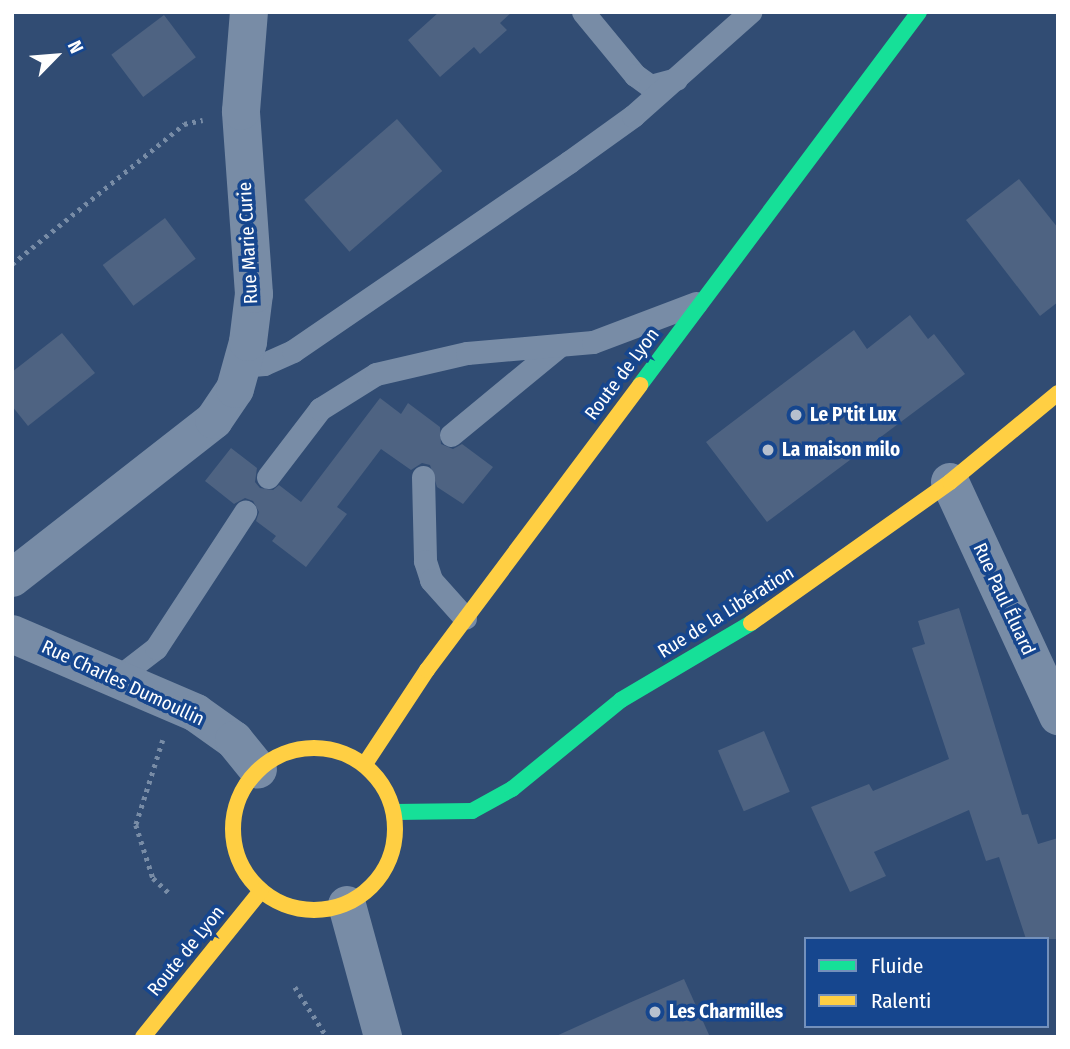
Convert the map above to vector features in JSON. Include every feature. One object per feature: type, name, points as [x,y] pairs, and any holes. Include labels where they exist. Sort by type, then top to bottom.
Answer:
[{"type":"main road","name":"Route de Lyon","points":[[365,764],[465,618],[919,12]]},
{"type":"main road","name":"Rue de la Libération","points":[[395,812],[471,811],[512,789],[621,700],[813,583],[950,482],[1058,393]]},
{"type":"main road","points":[[311,747],[340,751],[365,764],[384,786],[395,812],[396,840],[388,867],[371,889],[347,905],[302,911],[261,891],[243,870],[234,845],[233,817],[242,791],[258,770],[282,754],[311,747]]},
{"type":"main road","name":"Route de Lyon","points":[[143,1037],[261,891]]},
{"type":"street","name":"Rue Marie Curie","points":[[12,578],[214,420],[235,389],[242,366],[254,294],[241,111],[249,12]]},
{"type":"street","name":"Rue Paul Éluard","points":[[950,482],[1058,716]]},
{"type":"street","name":"Rue Charles Dumoullin","points":[[12,635],[175,703],[234,740],[258,770]]},
{"type":"street","points":[[347,905],[383,1037]]},
{"type":"lane","points":[[583,12],[635,75],[650,86],[676,79]]},
{"type":"lane","points":[[242,366],[264,364],[293,351],[612,131],[676,79],[750,12]]},
{"type":"lane","points":[[268,477],[320,409],[376,374],[467,353],[593,342],[703,301]]},
{"type":"lane","points":[[451,435],[560,345]]},
{"type":"lane","points":[[423,477],[425,561],[431,580],[465,618]]},
{"type":"lane","points":[[117,678],[156,648],[245,512]]},
{"type":"path","points":[[12,264],[184,124],[241,111]]},
{"type":"path","points":[[169,893],[153,878],[136,825],[175,703]]},
{"type":"path","points":[[295,987],[327,1037]]},
{"type":"building","points":[[439,12],[512,12],[500,23],[507,30],[480,54],[474,47],[440,77],[408,40]]},
{"type":"building","points":[[164,15],[196,57],[143,97],[111,55]]},
{"type":"building","points":[[397,119],[442,171],[349,252],[304,200]]},
{"type":"building","points":[[1019,179],[1058,228],[1058,302],[1040,316],[966,220]]},
{"type":"building","points":[[165,218],[196,259],[133,306],[103,265]]},
{"type":"building","points":[[910,315],[928,339],[934,334],[965,374],[767,522],[706,442],[854,330],[867,349]]},
{"type":"building","points":[[62,333],[95,373],[28,426],[12,406],[12,372]]},
{"type":"building","points":[[380,398],[401,414],[408,403],[440,427],[441,444],[453,449],[462,444],[493,467],[463,504],[437,487],[430,465],[422,463],[411,470],[381,449],[337,507],[347,514],[306,567],[272,541],[276,536],[256,521],[259,512],[253,501],[245,498],[234,504],[205,481],[231,448],[257,468],[255,482],[260,488],[273,490],[279,485],[301,502]]},
{"type":"building","points":[[959,608],[1022,815],[1028,814],[1038,844],[1058,838],[1058,939],[1025,937],[999,857],[986,861],[969,810],[874,852],[886,876],[850,892],[811,807],[869,784],[873,791],[949,759],[912,648],[925,644],[918,621]]},
{"type":"building","points":[[764,731],[790,792],[744,811],[718,751]]},
{"type":"building","name":"Les Charmilles","points":[[684,979],[710,1037],[554,1037],[629,1003]]},
{"type":"traffic: fast","points":[[640,385],[919,12]]},
{"type":"traffic: fast","points":[[395,812],[472,811],[512,789],[621,700],[751,623]]},
{"type":"traffic: slow","points":[[365,764],[427,670],[640,385]]},
{"type":"traffic: slow","points":[[751,623],[950,482],[1058,393]]},
{"type":"traffic: slow","points":[[314,748],[345,754],[372,771],[389,798],[395,829],[389,860],[372,887],[345,904],[314,910],[283,904],[256,887],[239,860],[233,829],[239,798],[256,771],[283,754],[314,748]]},
{"type":"traffic: slow","points":[[143,1037],[261,891]]},
{"type":"place","name":"Le P'tit Lux","points":[[796,415]]},
{"type":"place","name":"La maison milo","points":[[768,450]]},
{"type":"place","name":"Les Charmilles","points":[[655,1012]]}]
